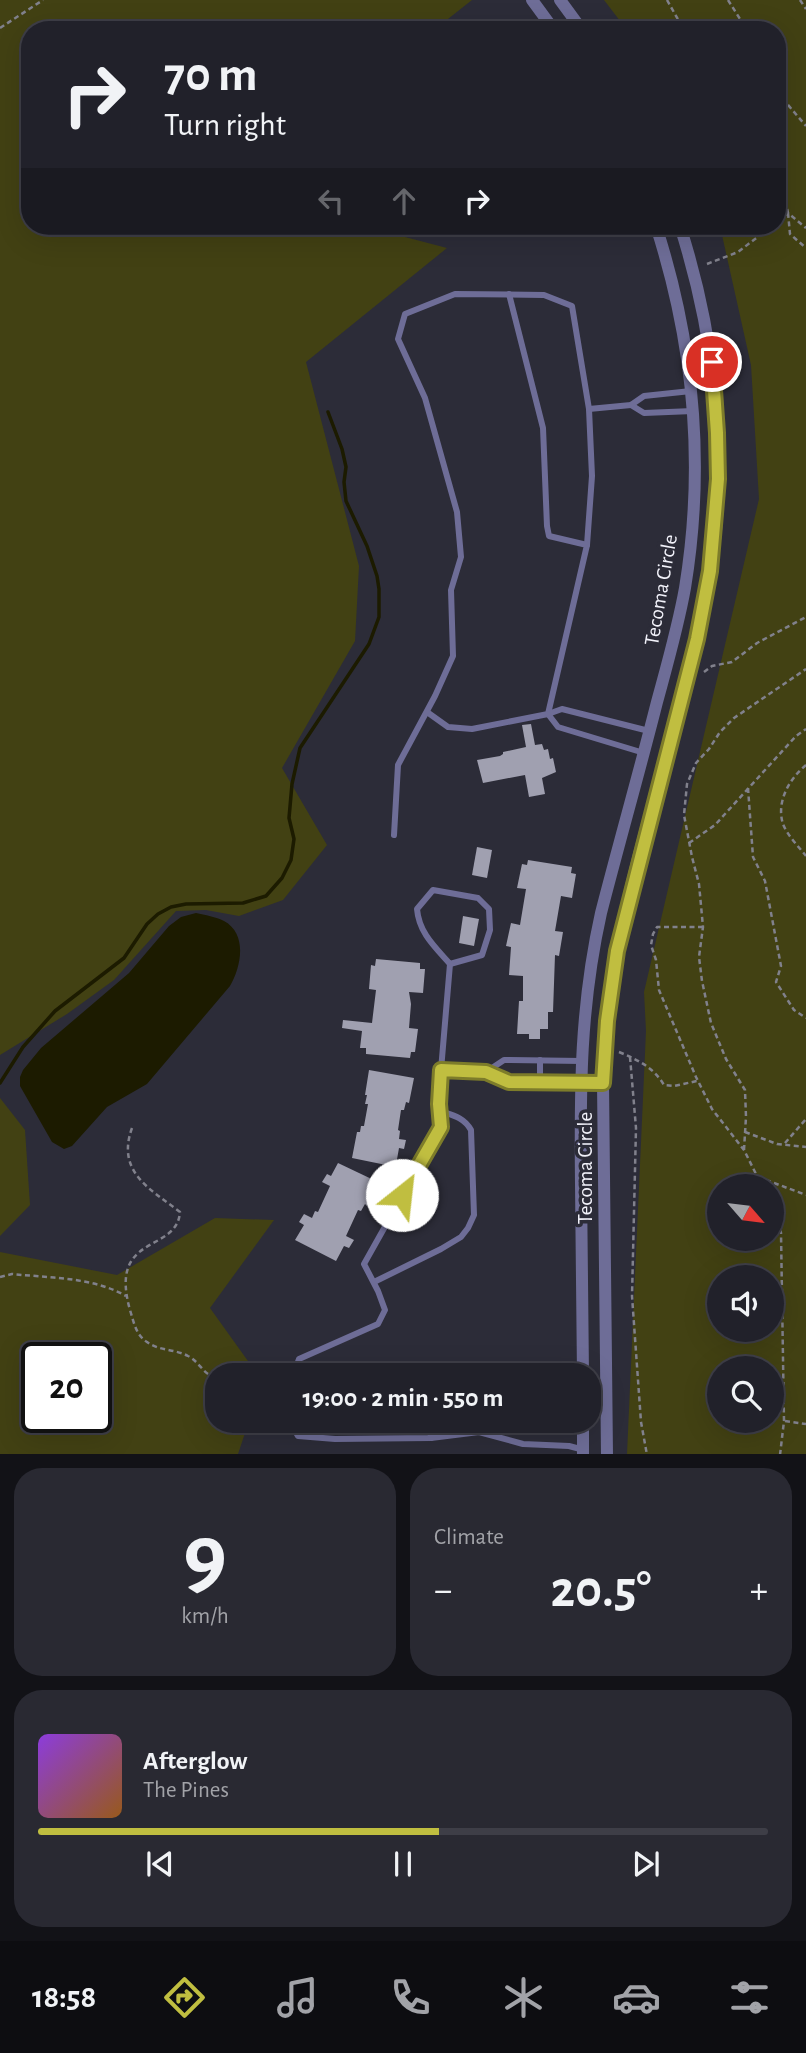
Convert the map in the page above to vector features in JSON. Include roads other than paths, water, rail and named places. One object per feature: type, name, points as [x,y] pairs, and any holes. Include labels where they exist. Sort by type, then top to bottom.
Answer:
[{"type":"street","points":[[532,0],[547,21]]},
{"type":"street","points":[[560,0],[575,21]]},
{"type":"street","name":"Tecoma Circle","points":[[583,1363],[580,1083],[591,958],[675,633],[685,587],[695,495],[692,391],[680,311],[659,235]]},
{"type":"street","name":"Tecoma Circle","points":[[607,1454],[603,1083],[607,1021],[617,951],[697,639],[714,548],[718,479],[714,388],[701,305],[683,235]]},
{"type":"street","points":[[692,391],[714,388]]},
{"type":"street","points":[[694,411],[716,410]]},
{"type":"street","points":[[650,731],[672,736]]},
{"type":"street","points":[[644,753],[665,760]]},
{"type":"street","points":[[582,1061],[604,1061]]},
{"type":"street","points":[[580,1083],[603,1083]]},
{"type":"street","points":[[583,1433],[584,1452]]},
{"type":"lane","points":[[509,294],[543,428],[547,526],[550,536],[587,545]]},
{"type":"lane","points":[[394,835],[398,765],[453,656],[451,590],[461,557],[457,512],[425,398],[398,339],[405,314],[455,295],[544,295],[572,306],[589,409],[592,476],[587,545],[548,714]]},
{"type":"lane","points":[[589,409],[631,405],[644,396],[692,391]]},
{"type":"lane","points":[[631,405],[644,414],[694,411]]},
{"type":"lane","points":[[426,712],[448,727],[472,729],[562,709],[650,731]]},
{"type":"lane","points":[[548,714],[558,727],[644,753]]},
{"type":"lane","points":[[298,1363],[299,1359],[379,1324],[385,1310],[364,1264],[441,1127],[441,1070],[450,964],[424,933],[418,922],[417,909],[433,890],[478,898],[489,909],[490,930],[482,955],[450,964]]},
{"type":"lane","points":[[486,1072],[504,1060],[582,1061]]},
{"type":"lane","points":[[540,1060],[540,1083]]},
{"type":"lane","points":[[441,1070],[486,1072],[509,1082],[580,1083]]},
{"type":"lane","points":[[374,1282],[461,1237],[474,1214],[471,1130],[462,1119],[439,1111]]},
{"type":"lane","points":[[296,1433],[298,1436],[335,1439],[431,1438],[479,1432],[523,1444],[569,1446],[584,1452]]},
{"type":"lane","points":[[430,1433],[431,1438]]},
{"type":"waterway","points":[[0,1083],[23,1047],[55,1011],[124,958],[147,924],[158,914],[171,907],[186,904],[243,903],[266,896],[282,878],[291,860],[294,839],[289,818],[292,784],[300,748],[369,644],[379,617],[377,576],[367,546],[346,501],[346,467],[328,412]]}]
